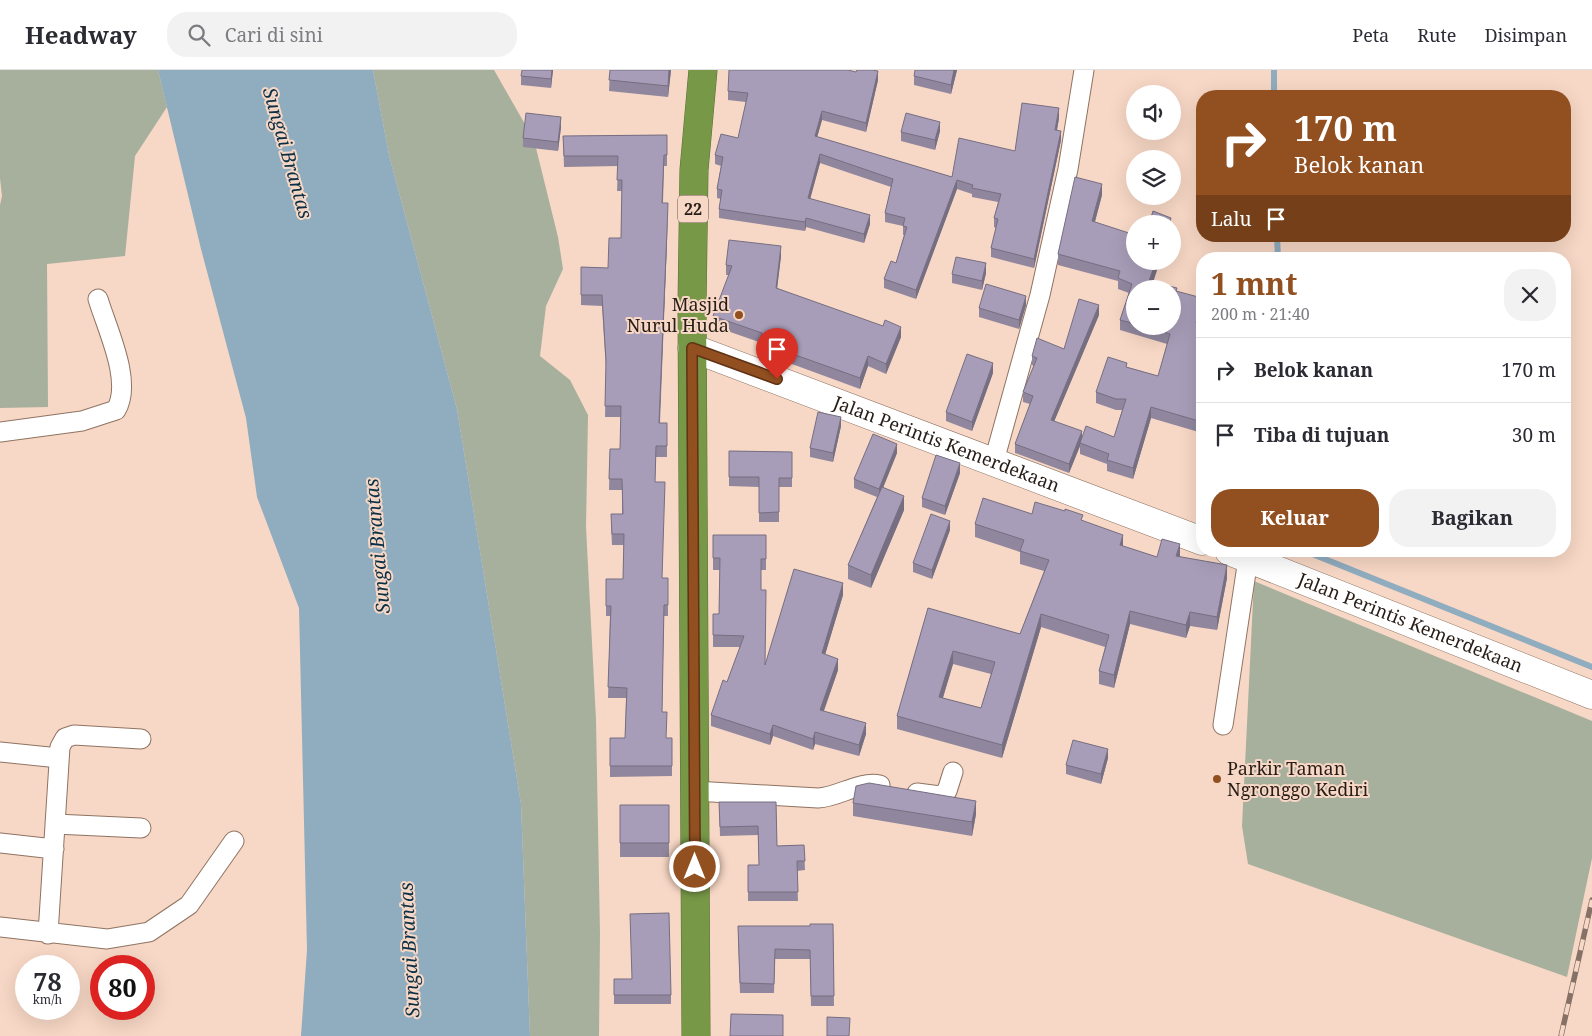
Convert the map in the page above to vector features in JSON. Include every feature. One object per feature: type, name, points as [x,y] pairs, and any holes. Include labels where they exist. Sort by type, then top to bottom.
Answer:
[{"type":"highway","name":"22","points":[[696,1036],[692,348],[694,170],[703,70]]},
{"type":"main road","name":"Jalan Perintis Kemerdekaan","points":[[692,348],[1196,539]]},
{"type":"main road","name":"Jalan Perintis Kemerdekaan","points":[[1243,557],[1592,694]]},
{"type":"street","points":[[994,461],[1040,295],[1068,168],[1084,70]]},
{"type":"street","points":[[0,432],[82,421],[116,410],[123,394],[123,379],[98,299]]},
{"type":"street","points":[[1223,725],[1238,557]]},
{"type":"street","points":[[48,934],[60,746],[65,738],[74,735],[141,740]]},
{"type":"street","points":[[0,752],[59,758]]},
{"type":"street","points":[[694,791],[832,798],[850,788],[876,784],[940,796],[948,791],[953,772]]},
{"type":"street","points":[[55,824],[141,828]]},
{"type":"street","points":[[0,927],[48,934],[107,939],[149,932],[189,906],[234,841]]},
{"type":"street","points":[[0,843],[54,849]]},
{"type":"green space","points":[[0,70],[158,70],[167,107],[135,156],[125,256],[47,264],[48,407],[0,408],[0,205],[2,196],[0,178]]},
{"type":"green space","points":[[373,70],[494,70],[534,140],[558,237],[563,269],[546,306],[540,356],[570,380],[588,415],[586,527],[596,720],[600,934],[599,1036],[530,1036],[521,804],[457,409],[389,155]]},
{"type":"green space","points":[[1254,581],[1592,721],[1592,858],[1567,977],[1248,864],[1242,826]]},
{"type":"water","name":"Sungai Brantas","points":[[158,70],[373,70],[389,155],[457,409],[521,804],[530,1036],[301,1036],[307,950],[299,608],[257,497],[246,418],[201,249]]},
{"type":"building","points":[[522,70],[552,70],[551,79],[521,76]]},
{"type":"building","points":[[610,70],[669,70],[668,86],[609,80]]},
{"type":"building","points":[[729,70],[878,71],[866,123],[822,111],[815,136],[952,177],[959,138],[1015,151],[1022,103],[1059,108],[1055,130],[1061,131],[1034,259],[991,248],[998,219],[994,218],[1001,194],[972,188],[973,185],[957,180],[916,290],[884,279],[891,261],[896,263],[907,227],[903,226],[905,218],[885,213],[893,179],[820,154],[808,198],[870,215],[864,234],[806,218],[805,222],[719,209],[722,190],[717,189],[723,157],[715,155],[721,134],[738,138],[748,93],[728,91]]},
{"type":"building","points":[[915,70],[954,70],[951,85],[914,76]]},
{"type":"building","points":[[526,113],[561,117],[558,142],[523,138]]},
{"type":"building","points":[[906,113],[940,122],[935,140],[901,132]]},
{"type":"building","points":[[667,135],[667,155],[664,155],[662,203],[668,203],[659,423],[667,423],[667,446],[656,446],[655,482],[665,482],[662,578],[668,578],[668,605],[664,605],[662,712],[667,712],[666,738],[672,738],[672,766],[610,766],[610,738],[625,738],[627,688],[608,687],[611,606],[606,606],[606,579],[623,579],[624,534],[612,534],[611,514],[623,514],[622,479],[609,479],[610,449],[620,449],[621,406],[605,406],[606,361],[602,295],[581,295],[581,267],[608,268],[609,238],[621,238],[622,180],[617,180],[618,156],[564,156],[563,136]]},
{"type":"building","points":[[1075,177],[1102,184],[1092,221],[1126,232],[1126,270],[1153,270],[1149,280],[1126,281],[1118,278],[1120,271],[1058,254]]},
{"type":"building","points":[[1153,211],[1163,215],[1152,215]]},
{"type":"building","points":[[729,240],[781,246],[776,288],[883,326],[885,320],[901,327],[886,364],[868,356],[860,378],[759,342],[762,333],[713,316],[732,266],[726,265]]},
{"type":"building","points":[[956,257],[986,263],[982,281],[952,274]]},
{"type":"building","points":[[986,284],[1026,296],[1019,320],[979,308]]},
{"type":"building","points":[[1181,292],[1196,296],[1196,420],[1151,407],[1133,468],[1107,460],[1109,454],[1080,443],[1086,426],[1114,437],[1126,399],[1116,399],[1096,392],[1108,357],[1127,363],[1126,367],[1158,376],[1170,335],[1181,335]]},
{"type":"building","points":[[1079,299],[1099,305],[1051,420],[1082,431],[1069,464],[1015,444],[1033,396],[1023,392],[1037,358],[1032,356],[1037,338],[1064,349]]},
{"type":"building","points":[[1126,302],[1126,322],[1120,320]]},
{"type":"building","points":[[967,354],[993,363],[972,422],[946,412]]},
{"type":"building","points":[[818,412],[841,417],[833,453],[810,448]]},
{"type":"building","points":[[873,434],[897,444],[879,489],[854,479]]},
{"type":"building","points":[[729,451],[792,452],[792,478],[779,478],[779,512],[759,513],[759,477],[729,477]]},
{"type":"building","points":[[936,455],[960,463],[945,506],[922,498]]},
{"type":"building","points":[[882,487],[904,496],[871,575],[848,565]]},
{"type":"building","points":[[983,498],[1032,514],[1035,502],[1083,515],[1081,520],[1123,535],[1120,545],[1157,557],[1162,539],[1180,544],[1176,556],[1227,565],[1217,617],[1190,612],[1186,625],[1130,611],[1114,675],[1099,671],[1109,635],[1041,614],[1002,745],[897,716],[928,608],[1020,634],[1049,560],[1020,551],[1024,540],[975,524]],"holes":[[[953,651],[995,662],[981,708],[939,697]]]},
{"type":"building","points":[[931,514],[950,521],[932,570],[913,563]]},
{"type":"building","points":[[713,535],[766,535],[766,559],[761,559],[761,590],[766,590],[765,665],[794,569],[843,583],[822,653],[838,659],[820,710],[866,723],[859,745],[815,732],[813,739],[773,725],[770,734],[711,715],[723,680],[727,682],[744,636],[713,635],[713,614],[719,614],[720,558],[713,558]]},
{"type":"building","points":[[1073,740],[1108,749],[1101,774],[1066,765]]},
{"type":"building","points":[[869,783],[976,801],[972,822],[853,803],[856,786]]},
{"type":"building","points":[[719,802],[776,802],[777,846],[804,845],[805,861],[797,861],[798,892],[748,892],[748,865],[759,865],[758,826],[720,827]]},
{"type":"building","points":[[620,805],[669,805],[669,843],[620,843]]},
{"type":"building","points":[[669,913],[671,995],[614,995],[614,979],[632,979],[630,914]]},
{"type":"building","points":[[810,924],[833,924],[834,996],[811,996],[810,950],[775,949],[774,984],[740,983],[738,926],[810,926]]},
{"type":"building","points":[[731,1014],[783,1015],[783,1036],[730,1036]]},
{"type":"building","points":[[827,1017],[850,1018],[849,1036],[827,1036]]},
{"type":"waterway","points":[[1274,70],[1274,90]]},
{"type":"waterway","points":[[1277,242],[1278,252]]},
{"type":"waterway","points":[[1320,557],[1592,667]]},
{"type":"railway","points":[[1561,1036],[1592,900]]},
{"type":"place","name":"Masjid Nurul Huda","points":[[739,315]]},
{"type":"place","name":"Parkir Taman Ngronggo Kediri","points":[[1217,779]]},
{"type":"route","points":[[695,867],[692,348],[777,379]]}]
